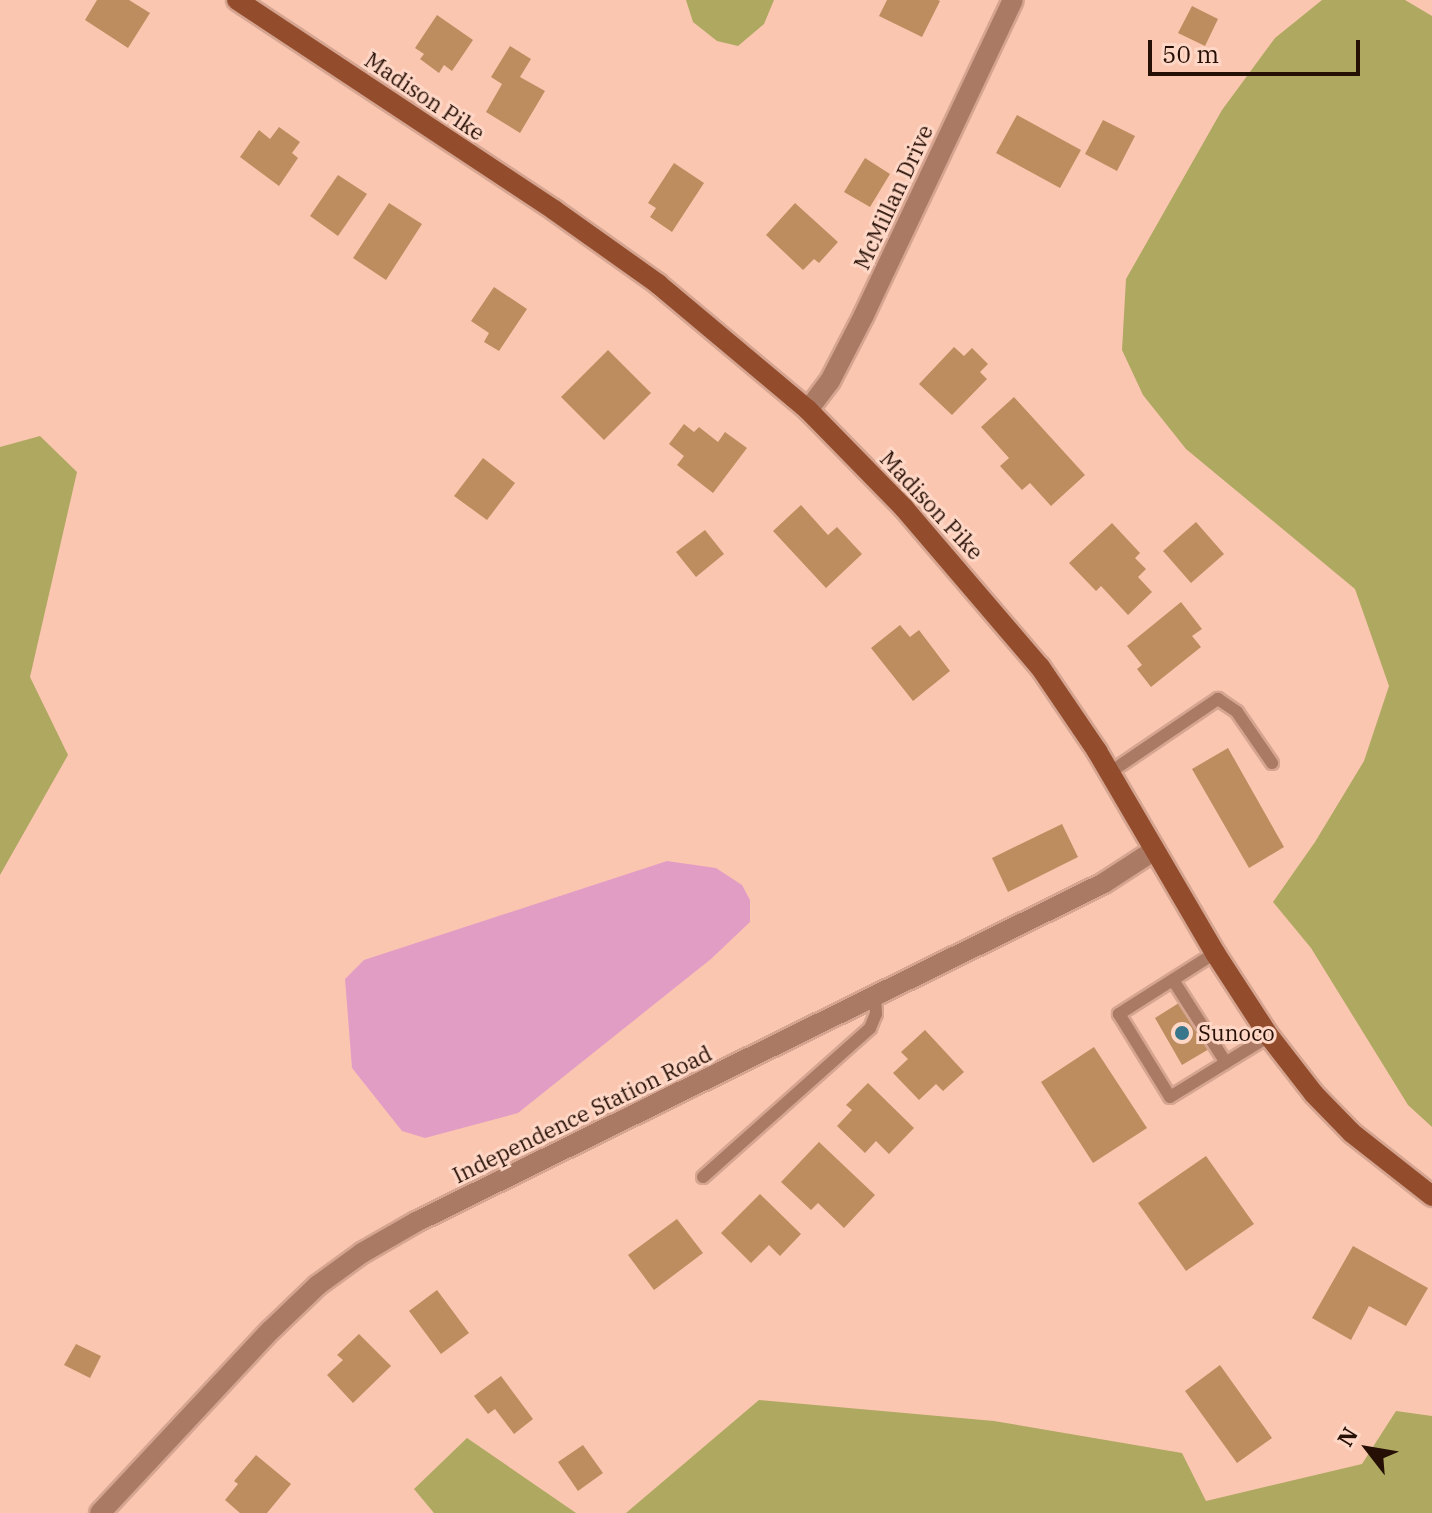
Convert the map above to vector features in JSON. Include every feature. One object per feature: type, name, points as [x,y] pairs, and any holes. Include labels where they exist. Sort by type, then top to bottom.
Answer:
[{"type":"main road","name":"Madison Pike","points":[[237,0],[632,266],[808,410],[979,591],[1040,667],[1109,773],[1215,953],[1269,1036],[1314,1094],[1352,1133],[1432,1196]]},
{"type":"street","name":"McMillan Drive","points":[[808,410],[830,381],[864,315],[1013,0]]},
{"type":"street","name":"Independence Station Road","points":[[100,1513],[270,1331],[318,1285],[362,1253],[416,1222],[1104,883],[1153,851]]},
{"type":"lane","points":[[1109,773],[1218,699],[1237,712],[1272,763]]},
{"type":"lane","points":[[1215,953],[1119,1014],[1170,1097],[1269,1036]]},
{"type":"lane","points":[[1173,980],[1226,1063]]},
{"type":"lane","points":[[703,1177],[870,1028],[876,1014],[875,996]]},
{"type":"shaded area","points":[[686,0],[774,0],[764,24],[738,46],[717,41],[693,22]]},
{"type":"shaded area","points":[[1322,0],[1405,0],[1432,16],[1432,1127],[1408,1105],[1311,948],[1273,902],[1315,842],[1364,761],[1389,686],[1355,589],[1186,449],[1143,395],[1122,350],[1126,279],[1222,110],[1275,38]]},
{"type":"shaded area","points":[[40,436],[77,472],[30,677],[68,755],[0,875],[0,447]]},
{"type":"shaded area","points":[[667,861],[716,868],[742,885],[750,900],[750,922],[711,959],[518,1113],[425,1138],[402,1131],[352,1068],[345,979],[364,960]]},
{"type":"shaded area","points":[[759,1400],[994,1421],[1182,1453],[1206,1501],[1362,1464],[1396,1411],[1432,1416],[1432,1513],[626,1513]]},
{"type":"shaded area","points":[[467,1438],[576,1513],[434,1513],[414,1489]]},
{"type":"building","points":[[97,0],[129,0],[150,13],[128,48],[85,20]]},
{"type":"building","points":[[887,0],[940,1],[922,37],[879,16]]},
{"type":"building","points":[[1192,6],[1218,19],[1205,46],[1178,33]]},
{"type":"building","points":[[437,15],[473,40],[452,71],[444,65],[439,73],[420,59],[424,54],[415,48]]},
{"type":"building","points":[[510,46],[531,59],[520,77],[545,91],[520,133],[486,112],[502,84],[491,77]]},
{"type":"building","points":[[1017,115],[1081,150],[1060,188],[996,153]]},
{"type":"building","points":[[1103,120],[1135,136],[1117,171],[1085,154]]},
{"type":"building","points":[[279,127],[300,142],[292,153],[298,158],[279,186],[240,157],[259,130],[270,139]]},
{"type":"building","points":[[865,158],[890,174],[870,207],[844,192]]},
{"type":"building","points":[[674,163],[704,183],[672,232],[650,217],[656,208],[648,203]]},
{"type":"building","points":[[338,175],[367,194],[338,236],[310,216]]},
{"type":"building","points":[[389,203],[422,224],[386,280],[353,258]]},
{"type":"building","points":[[795,203],[838,242],[819,263],[814,259],[803,270],[766,235]]},
{"type":"building","points":[[494,287],[527,309],[499,351],[484,342],[489,333],[471,321]]},
{"type":"building","points":[[954,347],[964,356],[972,348],[988,364],[980,372],[987,379],[952,415],[919,384]]},
{"type":"building","points":[[608,350],[651,393],[604,440],[561,397]]},
{"type":"building","points":[[1014,397],[1085,475],[1051,506],[1030,483],[1022,490],[1000,466],[1009,458],[981,427]]},
{"type":"building","points":[[684,424],[694,432],[699,427],[718,442],[725,432],[747,448],[713,493],[677,465],[684,456],[669,444]]},
{"type":"building","points":[[483,458],[515,483],[487,520],[454,496]]},
{"type":"building","points":[[801,505],[828,535],[837,527],[862,554],[826,588],[773,531]]},
{"type":"building","points":[[1196,522],[1224,554],[1191,583],[1163,551]]},
{"type":"building","points":[[1112,523],[1140,553],[1135,558],[1146,569],[1138,577],[1152,592],[1128,615],[1101,586],[1096,591],[1069,563]]},
{"type":"building","points":[[705,530],[724,554],[696,577],[676,552]]},
{"type":"building","points":[[1181,602],[1202,629],[1192,636],[1201,647],[1151,687],[1137,669],[1142,665],[1127,646]]},
{"type":"building","points":[[900,625],[910,637],[919,630],[950,671],[913,701],[871,648]]},
{"type":"building","points":[[1228,748],[1284,847],[1249,868],[1192,769]]},
{"type":"building","points":[[1062,824],[1078,857],[1008,892],[992,858]]},
{"type":"building","name":"Sunoco","points":[[1182,1001],[1209,1049],[1182,1065],[1155,1018]]},
{"type":"building","points":[[925,1030],[964,1072],[943,1091],[936,1084],[919,1100],[893,1073],[908,1059],[901,1052]]},
{"type":"building","points":[[1094,1047],[1147,1128],[1093,1163],[1041,1082]]},
{"type":"building","points":[[868,1083],[914,1128],[889,1154],[876,1141],[865,1153],[837,1126],[852,1110],[846,1105]]},
{"type":"building","points":[[819,1142],[875,1195],[844,1228],[818,1203],[811,1210],[781,1182]]},
{"type":"building","points":[[1206,1156],[1254,1224],[1186,1271],[1138,1203]]},
{"type":"building","points":[[760,1194],[801,1234],[780,1256],[769,1245],[751,1263],[721,1233]]},
{"type":"building","points":[[677,1219],[703,1253],[654,1290],[628,1255]]},
{"type":"building","points":[[1353,1246],[1428,1288],[1406,1326],[1369,1306],[1351,1340],[1312,1318]]},
{"type":"building","points":[[437,1290],[469,1333],[441,1354],[409,1311]]},
{"type":"building","points":[[359,1334],[391,1366],[353,1403],[327,1375],[343,1360],[337,1355]]},
{"type":"building","points":[[76,1344],[101,1356],[90,1378],[64,1365]]},
{"type":"building","points":[[1220,1365],[1272,1438],[1237,1463],[1185,1391]]},
{"type":"building","points":[[501,1376],[533,1419],[514,1434],[495,1409],[488,1414],[474,1396]]},
{"type":"building","points":[[583,1445],[603,1473],[578,1491],[558,1462]]},
{"type":"building","points":[[256,1455],[291,1484],[267,1513],[240,1513],[225,1500],[238,1484],[234,1481]]},
{"type":"place","name":"Sunoco","points":[[1182,1033]]}]
